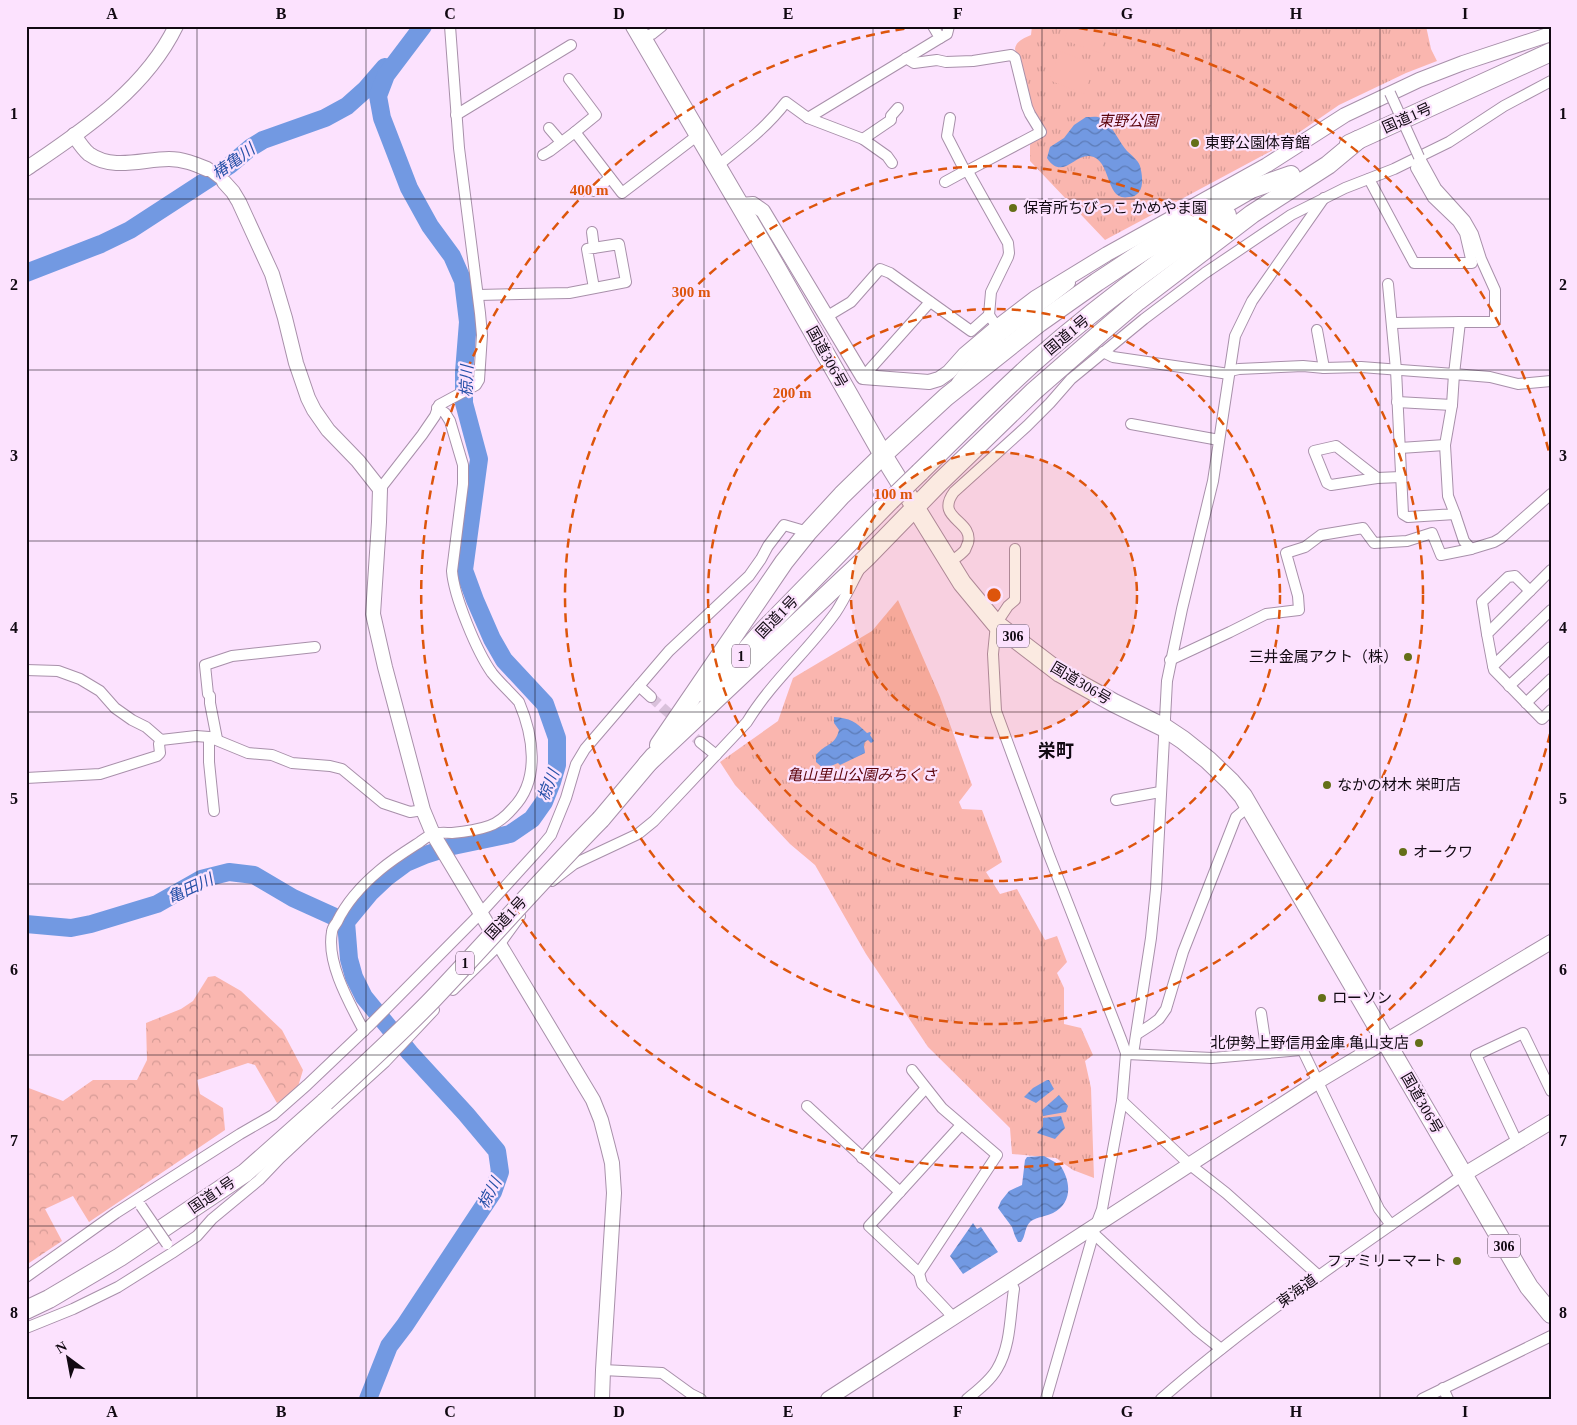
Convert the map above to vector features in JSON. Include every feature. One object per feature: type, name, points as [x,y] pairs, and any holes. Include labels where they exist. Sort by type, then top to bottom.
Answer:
[{"type":"highway","name":"国道306号","points":[[638,32],[740,204],[883,455],[962,583],[996,624],[1060,673],[1164,728],[1208,760],[1231,782],[1242,796],[1386,1040],[1529,1287],[1551,1314]]},
{"type":"highway","name":"国道1号","points":[[26,1310],[49,1299],[120,1257],[245,1173],[368,1062],[431,1000],[542,879],[601,819],[759,635],[890,501],[1034,362],[1096,310],[1196,236],[1290,175],[1358,140],[1551,52]]},
{"type":"highway","points":[[647,764],[866,558],[939,483],[1034,391],[1138,301],[1252,214],[1328,165],[1358,140]]},
{"type":"highway","points":[[647,764],[668,730],[776,574],[808,532],[842,495],[946,397],[1039,323],[1144,251],[1251,189],[1290,175]]},
{"type":"street","points":[[26,169],[74,136],[113,106],[136,85],[156,59],[176,26]]},
{"type":"street","points":[[450,26],[456,115],[482,335],[481,367],[479,380],[476,385],[440,405],[422,435],[380,489],[373,614],[423,810],[433,834],[498,945],[593,1100],[601,1120],[612,1163],[614,1193],[602,1399]]},
{"type":"street","points":[[638,32],[652,34],[662,26]]},
{"type":"street","points":[[932,26],[940,38]]},
{"type":"street","points":[[808,118],[947,34],[949,26]]},
{"type":"street","points":[[863,377],[929,382],[939,379],[997,327],[1035,298],[1107,254],[1267,165],[1345,115],[1390,93],[1463,63],[1551,34]]},
{"type":"street","points":[[456,115],[571,45]]},
{"type":"street","points":[[906,58],[914,63],[937,60],[946,62],[973,61],[1011,55],[1015,58],[1027,107],[1041,132],[945,182]]},
{"type":"street","points":[[543,155],[596,115],[569,79]]},
{"type":"street","points":[[949,563],[966,550],[969,540],[963,525],[949,512],[949,501],[954,492],[1027,426],[1071,379],[1144,319],[1204,273],[1291,215],[1324,198],[1394,169],[1449,142],[1504,106],[1551,80]]},
{"type":"street","points":[[1390,93],[1436,188],[1466,220],[1495,290],[1495,322],[1393,323]]},
{"type":"street","points":[[717,166],[751,139],[786,102],[816,122],[863,138],[892,162]]},
{"type":"street","points":[[863,138],[891,120],[891,116],[898,108]]},
{"type":"street","points":[[826,317],[851,302],[880,269],[890,273],[971,331],[989,315],[992,292],[1008,257],[1008,243],[947,136],[950,118]]},
{"type":"street","points":[[549,128],[561,142]]},
{"type":"street","points":[[574,132],[622,193],[698,135]]},
{"type":"street","points":[[74,136],[87,153],[105,161],[121,163],[169,159],[190,162],[207,169],[224,182],[233,192],[272,274],[300,376],[314,410],[328,430],[358,461],[380,489]]},
{"type":"street","points":[[1369,179],[1414,263],[1472,264],[1465,233],[1458,222],[1434,198],[1416,168]]},
{"type":"street","points":[[594,191],[610,178]]},
{"type":"street","points":[[1046,1399],[1106,1193],[1129,1054],[1137,1034],[1156,889],[1167,681],[1170,660],[1213,481],[1235,336],[1247,309],[1324,198]]},
{"type":"street","points":[[740,204],[753,204],[763,211],[863,377]]},
{"type":"street","points":[[592,232],[594,248]]},
{"type":"street","points":[[478,295],[569,293],[626,282],[619,244],[587,249],[594,288]]},
{"type":"street","points":[[946,397],[964,370],[990,346],[1107,254]]},
{"type":"street","points":[[1388,284],[1390,315],[1393,323],[1403,514],[1408,517],[1456,514]]},
{"type":"street","points":[[863,377],[930,302]]},
{"type":"street","points":[[989,315],[997,327]]},
{"type":"street","points":[[1460,322],[1452,405],[1444,446],[1448,496],[1456,514],[1464,541],[1471,549]]},
{"type":"street","points":[[1317,330],[1324,368]]},
{"type":"street","points":[[1103,352],[1114,357],[1229,372],[1303,366],[1324,368],[1361,367],[1490,377],[1518,384],[1551,380]]},
{"type":"street","points":[[1397,402],[1452,405]]},
{"type":"street","points":[[366,1029],[333,963],[332,930],[342,911],[358,890],[394,858],[433,834],[454,833],[492,826],[508,814],[518,803],[526,790],[532,769],[528,728],[519,702],[492,673],[469,626],[453,584],[452,571],[463,484],[463,465],[450,421],[440,405]]},
{"type":"street","points":[[1131,424],[1219,440]]},
{"type":"street","points":[[1378,478],[1336,446],[1314,452],[1327,483],[1331,486],[1378,478],[1401,477]]},
{"type":"street","points":[[1400,448],[1444,446]]},
{"type":"street","points":[[1170,660],[1266,614],[1299,610],[1298,596],[1286,553],[1305,547],[1321,535],[1363,528],[1374,542],[1406,540],[1432,533],[1441,556],[1494,542],[1551,494]]},
{"type":"street","points":[[26,1277],[116,1213],[139,1203],[240,1134],[273,1115],[366,1029],[480,914],[551,835],[566,798],[576,764],[585,749],[669,651],[749,576],[784,525],[808,532]]},
{"type":"street","points":[[1016,549],[1014,600],[996,624],[992,654],[996,711],[1129,1054]]},
{"type":"street","points":[[26,1328],[73,1309],[118,1287],[170,1248],[197,1236],[212,1219],[259,1180],[280,1158],[385,1062],[498,945],[523,912],[560,874],[574,864],[638,834],[654,821],[746,722],[758,703],[836,612],[866,558]]},
{"type":"street","points":[[1530,591],[1515,576],[1508,577],[1482,602],[1487,634],[1494,670],[1542,719],[1551,710]]},
{"type":"street","points":[[1487,634],[1530,591],[1549,576]]},
{"type":"street","points":[[1493,666],[1551,610]]},
{"type":"street","points":[[214,811],[209,762],[213,738],[210,696],[208,694],[205,665],[232,656],[315,647]]},
{"type":"street","points":[[1510,686],[1551,647]]},
{"type":"street","points":[[26,670],[58,671],[80,679],[100,690],[115,708],[146,727],[161,740],[196,736],[213,738],[248,753],[272,756],[292,763],[330,766],[342,769],[383,803],[410,812],[423,810]]},
{"type":"street","points":[[1526,703],[1551,679]]},
{"type":"street","points":[[639,686],[652,697]]},
{"type":"street","points":[[26,778],[100,774],[157,756],[160,753],[159,744],[161,740]]},
{"type":"street","points":[[700,742],[716,755]]},
{"type":"street","points":[[1116,800],[1160,792]]},
{"type":"street","points":[[1137,1034],[1151,1026],[1166,1009],[1183,952],[1236,817],[1248,807]]},
{"type":"street","points":[[828,1399],[1094,1229],[1189,1164],[1317,1082],[1551,942]]},
{"type":"street","points":[[1261,1014],[1267,1053]]},
{"type":"street","points":[[1517,1142],[1476,1055],[1523,1033],[1551,1091]]},
{"type":"street","points":[[1129,1054],[1212,1058],[1301,1050],[1304,1052],[1379,1209],[1391,1225]]},
{"type":"street","points":[[912,1070],[925,1089],[942,1108],[997,1155],[919,1273]]},
{"type":"street","points":[[862,1158],[925,1089]]},
{"type":"street","points":[[1122,1101],[1189,1164],[1226,1193],[1319,1276]]},
{"type":"street","points":[[807,1106],[900,1192]]},
{"type":"street","points":[[1463,1174],[1551,1122]]},
{"type":"street","points":[[954,1318],[922,1284],[919,1273],[869,1226],[961,1125]]},
{"type":"street","name":"東海道","points":[[1161,1399],[1262,1316],[1463,1174]]},
{"type":"street","points":[[139,1203],[170,1248]]},
{"type":"street","points":[[1094,1229],[1197,1330],[1221,1349]]},
{"type":"street","points":[[968,1399],[990,1379],[998,1368],[1006,1346],[1014,1290],[1010,1281]]},
{"type":"street","points":[[1422,1399],[1551,1336]]},
{"type":"street","points":[[603,1370],[662,1373],[701,1399]]},
{"type":"street","points":[[1442,1388],[1448,1399]]},
{"type":"green space","name":"東野公園","points":[[1032,26],[1426,26],[1431,49],[1437,61],[1406,73],[1339,105],[1275,149],[1105,240],[1030,161],[1030,145],[1036,129],[1015,49],[1019,42],[1031,35]]},
{"type":"green space","points":[[1069,26],[1110,26],[1100,53],[1064,40]]},
{"type":"green space","points":[[1060,51],[1095,65],[1084,94],[1049,80]]},
{"type":"green space","name":"亀山里山公園みちくさ","points":[[898,600],[940,697],[972,785],[959,802],[962,809],[982,810],[1002,862],[986,872],[1000,894],[1017,889],[1045,940],[1057,936],[1067,962],[1057,973],[1064,988],[1064,1024],[1081,1028],[1093,1055],[1085,1061],[1091,1088],[1094,1178],[1073,1170],[1056,1158],[1012,1154],[1010,1128],[928,1047],[866,954],[815,865],[790,844],[735,785],[720,762],[778,721],[793,678],[872,631]]},
{"type":"green space","points":[[215,976],[241,991],[282,1030],[303,1070],[297,1090],[277,1103],[255,1065],[248,1063],[197,1080],[200,1094],[223,1108],[225,1130],[89,1222],[73,1196],[45,1209],[62,1241],[26,1265],[26,1087],[63,1101],[93,1080],[137,1080],[147,1060],[146,1023],[181,1009],[193,1001],[208,977]]},
{"type":"water","points":[[1086,117],[1098,117],[1105,121],[1127,151],[1138,162],[1141,169],[1142,183],[1141,189],[1136,195],[1121,197],[1116,193],[1102,165],[1097,159],[1090,156],[1084,156],[1063,167],[1052,164],[1047,158],[1050,147],[1064,138],[1074,125]]},
{"type":"water","points":[[834,717],[844,718],[856,723],[867,733],[871,733],[870,735],[874,741],[871,743],[868,740],[865,743],[865,753],[840,765],[838,763],[824,769],[816,762],[816,755],[833,742],[837,735],[839,730],[834,723]]},
{"type":"water","points":[[1049,1080],[1054,1089],[1036,1103],[1024,1097],[1033,1088]]},
{"type":"water","points":[[1059,1095],[1068,1106],[1066,1112],[1043,1116],[1042,1110]]},
{"type":"water","points":[[1061,1116],[1065,1128],[1055,1139],[1037,1133],[1043,1127],[1043,1118]]},
{"type":"water","points":[[1044,1156],[1060,1165],[1064,1171],[1068,1185],[1067,1198],[1064,1204],[1053,1213],[1031,1221],[1027,1226],[1023,1240],[1018,1242],[1012,1227],[998,1208],[1009,1191],[1022,1185],[1027,1157]]},
{"type":"water","points":[[973,1223],[977,1229],[981,1227],[998,1252],[963,1274],[950,1256]]},
{"type":"waterway","name":"椋川","points":[[368,1399],[389,1346],[405,1325],[493,1192],[500,1172],[497,1151],[410,1053],[364,997],[354,977],[349,959],[346,922],[370,893],[406,863],[453,846],[510,834],[532,819],[544,802],[557,765],[557,738],[545,704],[504,660],[492,639],[464,570],[479,459],[464,403],[464,372],[468,322],[463,281],[452,256],[430,226],[409,188],[382,118],[378,96],[386,75],[423,26]]},
{"type":"waterway","name":"椿亀川","points":[[26,273],[101,244],[130,230],[230,165],[263,140],[325,118],[347,106],[366,89],[385,67]]},
{"type":"waterway","name":"亀田川","points":[[26,924],[71,928],[91,924],[157,904],[201,879],[229,872],[254,875],[293,898],[346,922]]},
{"type":"tunnel","points":[[651,697],[700,742]]},
{"type":"place","name":"東野公園体育館","points":[[1195,143]]},
{"type":"place","name":"保育所ちびっこ かめやま園","points":[[1013,208]]},
{"type":"place","name":"三井金属アクト（株）","points":[[1408,657]]},
{"type":"place","name":"なかの材木 栄町店","points":[[1327,785]]},
{"type":"place","name":"オークワ","points":[[1403,852]]},
{"type":"place","name":"ローソン","points":[[1322,998]]},
{"type":"place","name":"北伊勢上野信用金庫 亀山支店","points":[[1419,1043]]},
{"type":"place","name":"ファミリーマート","points":[[1457,1261]]},
{"type":"district","name":"栄町","points":[[1056,751]]}]
